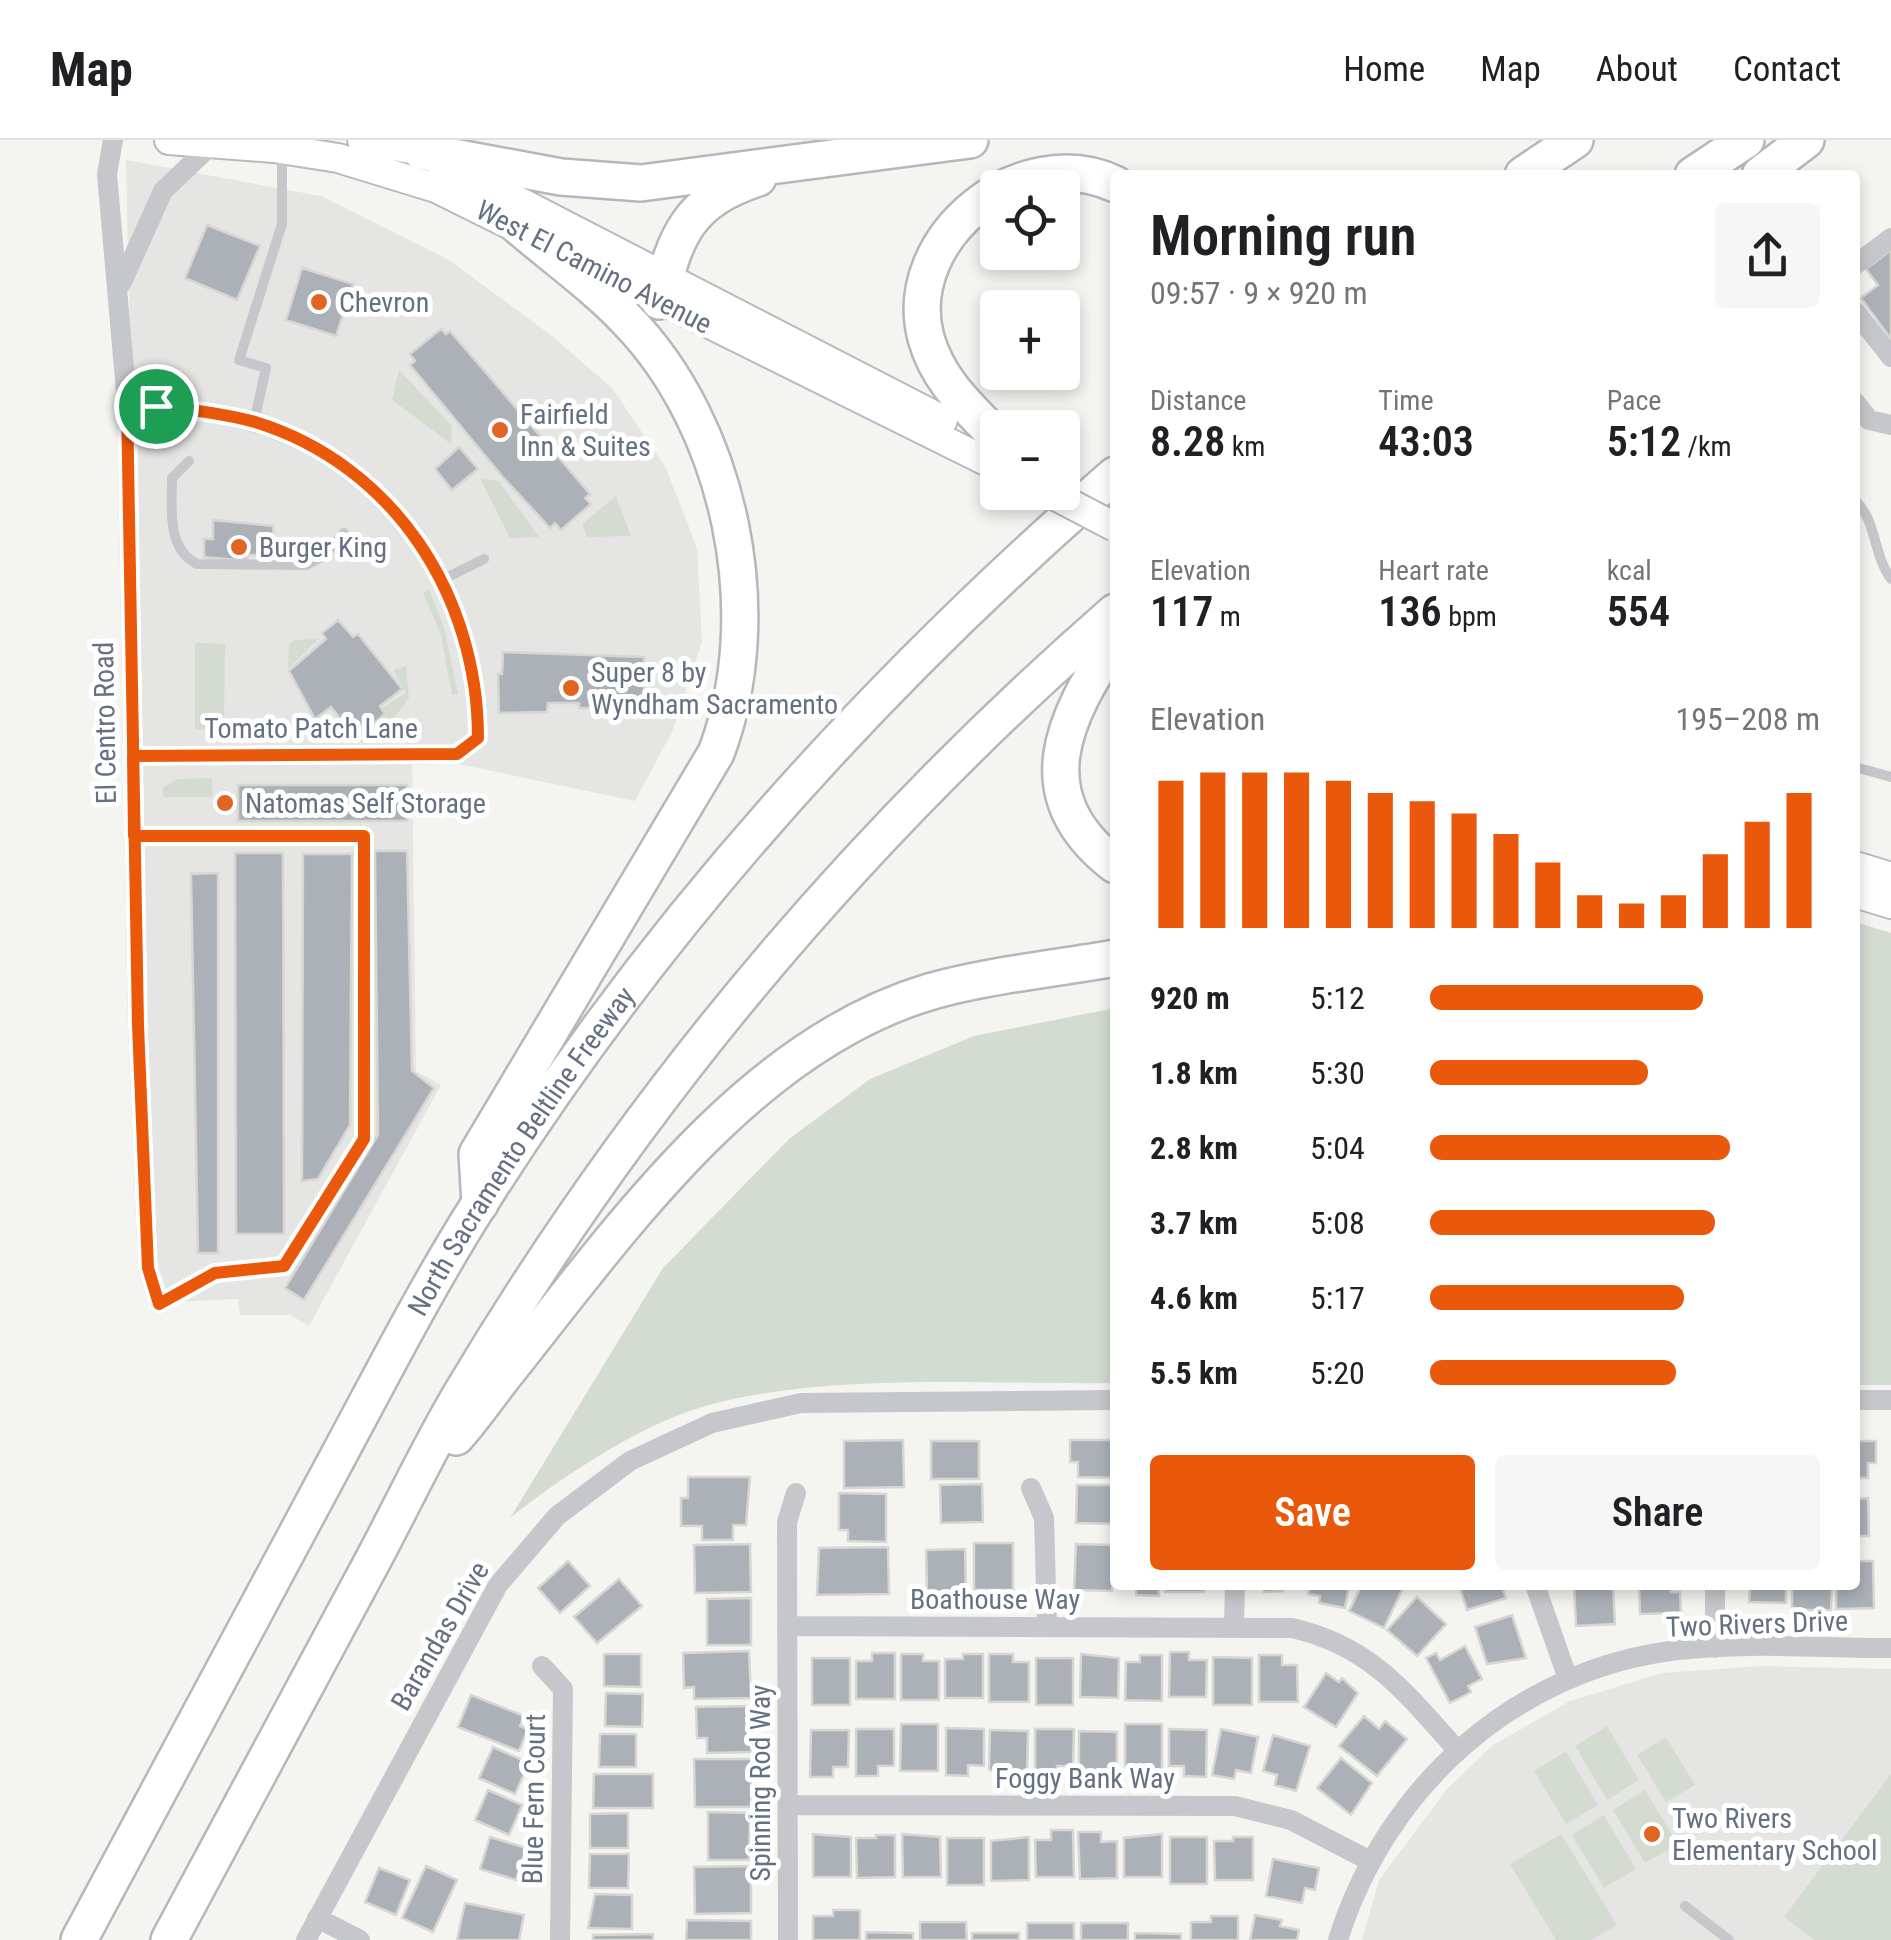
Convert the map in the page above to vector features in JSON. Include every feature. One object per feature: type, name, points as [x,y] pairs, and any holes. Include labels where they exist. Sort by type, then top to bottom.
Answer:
[{"type":"highway","points":[[422,151],[561,178],[641,183],[970,140]]},
{"type":"highway","points":[[1530,170],[1575,140]]},
{"type":"highway","points":[[1701,170],[1746,140]]},
{"type":"highway","points":[[1767,170],[1806,140]]},
{"type":"highway","points":[[662,288],[672,246],[694,212],[731,188],[755,178],[881,153]]},
{"type":"highway","points":[[980,419],[944,381],[925,336],[924,288],[939,242],[969,204],[1011,179],[1058,170],[1110,183]]},
{"type":"highway","points":[[480,1204],[477,1154],[716,753],[728,722],[739,647],[739,595],[726,511],[700,433],[676,388],[627,320],[518,226]]},
{"type":"highway","points":[[1030,548],[1110,456]]},
{"type":"highway","name":"North Sacramento Beltline Freeway","points":[[79,1940],[410,1324],[480,1204],[602,1026],[739,853],[881,696],[1030,548],[1110,479]]},
{"type":"highway","points":[[169,1940],[460,1396],[532,1279],[622,1148],[744,988],[907,806],[1005,708],[1110,616]]},
{"type":"highway","points":[[1110,648],[1072,708],[1061,767],[1073,814],[1090,841],[1110,861]]},
{"type":"highway","points":[[418,1476],[472,1420],[680,1163],[771,1076],[862,1020],[931,992],[1110,959]]},
{"type":"main road","name":"West El Camino Avenue","points":[[169,140],[282,149],[338,158],[436,188],[662,288],[980,439]]},
{"type":"main road","name":"West El Camino Avenue","points":[[362,140],[422,151],[662,288],[980,457]]},
{"type":"main road","points":[[1080,490],[1110,505]]},
{"type":"main road","points":[[1080,509],[1110,524]]},
{"type":"main road","points":[[1860,868],[1891,877]]},
{"type":"main road","points":[[1860,895],[1891,904]]},
{"type":"street","name":"El Centro Road","points":[[113,140],[107,174],[120,286],[127,404],[134,836],[147,1250],[159,1304]]},
{"type":"street","points":[[120,286],[164,191],[211,145]]},
{"type":"street","points":[[1860,261],[1891,238]]},
{"type":"street","points":[[1860,317],[1891,357]]},
{"type":"street","name":"Tomato Patch Lane","points":[[127,404],[211,412],[254,422],[310,446],[361,480],[418,538],[442,580],[468,642],[476,688],[478,738],[457,754],[133,756]]},
{"type":"street","points":[[1860,408],[1869,420],[1891,426]]},
{"type":"street","name":"Barandas Drive","points":[[306,1940],[498,1585],[557,1516],[630,1462],[712,1423],[801,1402],[1110,1400]]},
{"type":"street","points":[[1860,1400],[1891,1400]]},
{"type":"street","points":[[1031,1488],[1044,1518],[1047,1626]]},
{"type":"street","name":"Spinning Rod Way","points":[[788,1940],[788,1522],[796,1493]]},
{"type":"street","points":[[1234,1626],[1235,1590]]},
{"type":"street","points":[[1538,1590],[1568,1679]]},
{"type":"street","points":[[1715,1590],[1715,1648]]},
{"type":"street","name":"Boathouse Way","points":[[788,1626],[1292,1628],[1341,1643],[1394,1679],[1457,1750]]},
{"type":"street","name":"Two Rivers Drive","points":[[1338,1940],[1370,1861],[1404,1808],[1457,1750],[1524,1701],[1568,1679],[1628,1659],[1715,1648],[1891,1648]]},
{"type":"street","name":"Blue Fern Court","points":[[542,1666],[563,1689],[560,1940]]},
{"type":"street","name":"Foggy Bank Way","points":[[788,1805],[1235,1806],[1290,1820],[1370,1861]]},
{"type":"street","points":[[318,1918],[360,1940]]},
{"type":"lane","points":[[254,422],[266,368],[239,360],[282,224],[282,149]]},
{"type":"lane","points":[[189,461],[172,478],[172,511],[177,546],[197,564],[307,565],[323,556],[344,533]]},
{"type":"lane","points":[[1860,505],[1866,510],[1891,580]]},
{"type":"lane","points":[[442,580],[484,559]]},
{"type":"lane","points":[[1860,768],[1891,777]]},
{"type":"lane","points":[[134,836],[364,836],[364,1139],[284,1266],[215,1273],[159,1304]]},
{"type":"lane","points":[[1686,1906],[1729,1940]]},
{"type":"shaded area","points":[[126,160],[321,196],[449,260],[551,335],[612,388],[666,468],[697,548],[702,642],[673,730],[635,801],[444,761],[412,761],[416,1071],[441,1085],[309,1326],[290,1315],[240,1315],[238,1299],[170,1302],[150,1239]]},
{"type":"shaded area","points":[[399,370],[452,426],[451,444],[392,400]]},
{"type":"shaded area","points":[[480,479],[499,481],[539,537],[510,538]]},
{"type":"shaded area","points":[[616,496],[631,536],[587,537],[582,524]]},
{"type":"shaded area","points":[[429,589],[445,631],[458,694],[452,695],[441,635],[423,593]]},
{"type":"shaded area","points":[[318,639],[288,669],[289,645],[295,640]]},
{"type":"shaded area","points":[[195,643],[225,644],[224,730],[195,729]]},
{"type":"shaded area","points":[[406,666],[409,698],[388,726],[386,741],[316,742],[336,723],[356,739],[387,714],[383,707],[406,693],[393,670]]},
{"type":"shaded area","points":[[212,778],[212,797],[163,797],[163,787],[178,779]]},
{"type":"shaded area","points":[[1860,924],[1891,933],[1891,1385],[1860,1385]]},
{"type":"shaded area","points":[[1110,1009],[1110,1383],[905,1382],[747,1396],[699,1408],[650,1428],[576,1470],[510,1518],[663,1268],[789,1139],[870,1079],[974,1036]]},
{"type":"shaded area","name":"Two Rivers Elementary School","points":[[1761,1666],[1891,1669],[1891,1940],[1362,1940],[1379,1880],[1447,1789],[1493,1745],[1570,1701],[1662,1673]]},
{"type":"shaded area","points":[[1607,1726],[1639,1780],[1607,1800],[1575,1746]]},
{"type":"shaded area","points":[[1666,1737],[1695,1785],[1666,1802],[1637,1755]]},
{"type":"shaded area","points":[[1566,1751],[1598,1805],[1566,1824],[1534,1771]]},
{"type":"shaded area","points":[[1891,1774],[1891,1940],[1814,1940],[1784,1917]]},
{"type":"shaded area","points":[[1645,1790],[1678,1844],[1645,1863],[1613,1810]]},
{"type":"shaded area","points":[[1604,1815],[1636,1869],[1604,1888],[1572,1835]]},
{"type":"shaded area","points":[[1561,1834],[1617,1925],[1591,1940],[1556,1940],[1510,1864]]},
{"type":"building","points":[[207,225],[260,246],[237,300],[185,278]]},
{"type":"building","points":[[1891,250],[1891,339],[1861,298],[1878,285],[1866,269]]},
{"type":"building","name":"Chevron","points":[[302,268],[353,284],[336,336],[286,320]]},
{"type":"building","name":"Fairfield Inn & Suites","points":[[441,329],[446,334],[450,331],[590,494],[585,498],[591,504],[561,530],[555,523],[550,528],[502,476],[410,365],[415,361],[410,354]]},
{"type":"building","points":[[459,447],[478,469],[452,490],[435,469]]},
{"type":"building","name":"Burger King","points":[[213,520],[273,526],[274,555],[247,555],[247,560],[204,557],[204,539],[213,539]]},
{"type":"building","points":[[338,620],[353,637],[358,634],[402,689],[380,706],[385,714],[356,738],[331,707],[315,719],[289,671],[326,639],[322,633]]},
{"type":"building","name":"Super 8 by Wyndham Sacramento","points":[[503,652],[644,657],[644,708],[579,708],[579,703],[548,703],[547,712],[499,713],[498,674],[502,674]]},
{"type":"building","points":[[238,785],[407,785],[407,821],[238,821]]},
{"type":"building","points":[[375,851],[407,851],[412,1071],[434,1088],[304,1300],[285,1288],[378,1135]]},
{"type":"building","points":[[235,853],[283,853],[284,1234],[236,1234]]},
{"type":"building","points":[[303,854],[352,854],[350,1125],[318,1179],[302,1181]]},
{"type":"building","points":[[218,873],[218,1253],[198,1253],[191,874]]},
{"type":"building","points":[[903,1440],[904,1487],[844,1488],[844,1441]]},
{"type":"building","points":[[1070,1440],[1110,1440],[1110,1478],[1078,1477],[1078,1462],[1070,1462]]},
{"type":"building","points":[[931,1441],[979,1441],[979,1479],[931,1479]]},
{"type":"building","points":[[1860,1441],[1876,1441],[1876,1463],[1868,1463],[1868,1478],[1860,1478]]},
{"type":"building","points":[[688,1477],[750,1477],[746,1525],[733,1525],[733,1540],[702,1540],[702,1526],[681,1526],[681,1498],[688,1498]]},
{"type":"building","points":[[982,1484],[983,1522],[941,1523],[940,1485]]},
{"type":"building","points":[[1077,1485],[1110,1485],[1110,1524],[1076,1523]]},
{"type":"building","points":[[839,1493],[886,1494],[886,1542],[848,1541],[848,1530],[839,1530]]},
{"type":"building","points":[[1868,1498],[1869,1536],[1860,1536],[1860,1499]]},
{"type":"building","points":[[974,1543],[1013,1543],[1013,1590],[974,1590]]},
{"type":"building","points":[[750,1544],[751,1592],[695,1593],[694,1545]]},
{"type":"building","points":[[1076,1544],[1110,1545],[1112,1591],[1074,1590]]},
{"type":"building","points":[[888,1547],[889,1594],[817,1595],[819,1548]]},
{"type":"building","points":[[965,1549],[966,1592],[927,1592],[926,1550]]},
{"type":"building","points":[[568,1561],[590,1586],[560,1613],[538,1588]]},
{"type":"building","points":[[1860,1561],[1873,1561],[1874,1608],[1836,1609],[1836,1590],[1860,1590]]},
{"type":"building","points":[[619,1579],[642,1606],[597,1643],[574,1617]]},
{"type":"building","points":[[1136,1590],[1159,1590],[1159,1596],[1136,1595]]},
{"type":"building","points":[[1165,1590],[1204,1590],[1204,1592]]},
{"type":"building","points":[[1309,1590],[1348,1590],[1345,1608],[1319,1603],[1320,1596],[1308,1594]]},
{"type":"building","points":[[1360,1590],[1402,1590],[1384,1628],[1349,1611]]},
{"type":"building","points":[[1461,1590],[1503,1590],[1506,1598],[1467,1610]]},
{"type":"building","points":[[1574,1590],[1613,1590],[1615,1624],[1576,1626]]},
{"type":"building","points":[[1639,1590],[1680,1592],[1681,1613],[1640,1614]]},
{"type":"building","points":[[1750,1590],[1786,1590],[1786,1603],[1749,1602]]},
{"type":"building","points":[[1792,1590],[1832,1590],[1831,1610],[1792,1610]]},
{"type":"building","points":[[1417,1597],[1446,1624],[1417,1656],[1387,1630]]},
{"type":"building","points":[[751,1598],[751,1645],[707,1645],[707,1599]]},
{"type":"building","points":[[1512,1615],[1526,1658],[1487,1664],[1475,1627]]},
{"type":"building","points":[[1465,1646],[1482,1679],[1468,1686],[1471,1692],[1450,1703],[1426,1658],[1436,1653],[1440,1660]]},
{"type":"building","points":[[749,1651],[751,1698],[694,1699],[694,1687],[684,1688],[683,1653]]},
{"type":"building","points":[[1170,1652],[1189,1652],[1189,1660],[1207,1660],[1206,1697],[1169,1697]]},
{"type":"building","points":[[872,1653],[895,1653],[895,1699],[856,1699],[856,1661],[872,1661]]},
{"type":"building","points":[[604,1654],[641,1654],[641,1687],[604,1686]]},
{"type":"building","points":[[901,1654],[923,1654],[923,1661],[939,1661],[939,1700],[901,1700]]},
{"type":"building","points":[[963,1654],[983,1654],[983,1698],[945,1698],[945,1659],[963,1659]]},
{"type":"building","points":[[989,1654],[1013,1654],[1013,1662],[1029,1662],[1029,1702],[989,1702]]},
{"type":"building","points":[[1081,1654],[1119,1658],[1118,1698],[1080,1697]]},
{"type":"building","points":[[1140,1655],[1162,1655],[1162,1701],[1125,1700],[1126,1662],[1140,1662]]},
{"type":"building","points":[[1259,1655],[1282,1655],[1282,1665],[1297,1665],[1298,1702],[1259,1702]]},
{"type":"building","points":[[1213,1657],[1252,1658],[1252,1705],[1213,1705]]},
{"type":"building","points":[[812,1658],[850,1658],[850,1705],[812,1705]]},
{"type":"building","points":[[1036,1658],[1073,1658],[1073,1705],[1036,1705]]},
{"type":"building","points":[[1326,1673],[1339,1682],[1342,1678],[1358,1693],[1336,1727],[1304,1707]]},
{"type":"building","points":[[606,1693],[643,1694],[642,1727],[605,1726]]},
{"type":"building","points":[[471,1695],[524,1716],[520,1726],[528,1729],[519,1751],[458,1727]]},
{"type":"building","points":[[751,1706],[751,1752],[707,1753],[707,1738],[697,1738],[696,1707]]},
{"type":"building","points":[[1364,1716],[1379,1729],[1385,1721],[1407,1739],[1377,1776],[1339,1746]]},
{"type":"building","points":[[901,1724],[938,1724],[938,1771],[900,1771]]},
{"type":"building","points":[[1125,1724],[1162,1724],[1162,1770],[1125,1770]]},
{"type":"building","points":[[946,1728],[984,1729],[984,1766],[968,1765],[968,1776],[946,1775]]},
{"type":"building","points":[[856,1729],[894,1729],[894,1766],[878,1766],[878,1776],[856,1776]]},
{"type":"building","points":[[1035,1729],[1074,1729],[1073,1766],[1057,1766],[1057,1776],[1035,1776]]},
{"type":"building","points":[[1169,1729],[1207,1730],[1206,1777],[1184,1776],[1184,1766],[1169,1766]]},
{"type":"building","points":[[1221,1729],[1258,1737],[1251,1773],[1236,1770],[1234,1779],[1212,1775]]},
{"type":"building","points":[[811,1730],[849,1730],[848,1767],[833,1767],[833,1777],[810,1777]]},
{"type":"building","points":[[990,1730],[1028,1731],[1027,1774],[989,1770]]},
{"type":"building","points":[[1079,1731],[1117,1732],[1117,1775],[1079,1771]]},
{"type":"building","points":[[600,1734],[636,1734],[636,1767],[599,1767]]},
{"type":"building","points":[[1273,1735],[1310,1746],[1296,1791],[1275,1785],[1277,1775],[1263,1771]]},
{"type":"building","points":[[493,1747],[529,1763],[515,1794],[479,1778]]},
{"type":"building","points":[[1341,1758],[1372,1783],[1351,1815],[1317,1788]]},
{"type":"building","points":[[694,1759],[751,1759],[751,1807],[695,1807]]},
{"type":"building","points":[[594,1774],[653,1774],[653,1808],[593,1808]]},
{"type":"building","points":[[488,1790],[522,1805],[509,1835],[475,1820]]},
{"type":"building","points":[[708,1812],[750,1813],[749,1860],[708,1860]]},
{"type":"building","points":[[628,1813],[628,1848],[590,1848],[590,1814]]},
{"type":"building","points":[[1051,1830],[1073,1830],[1074,1877],[1036,1877],[1035,1840],[1051,1840]]},
{"type":"building","points":[[1078,1832],[1101,1832],[1101,1842],[1117,1841],[1117,1878],[1080,1879]]},
{"type":"building","points":[[813,1834],[851,1837],[851,1877],[813,1877]]},
{"type":"building","points":[[902,1834],[940,1837],[941,1877],[903,1877]]},
{"type":"building","points":[[1162,1834],[1162,1877],[1124,1877],[1124,1838]]},
{"type":"building","points":[[895,1835],[895,1877],[857,1878],[856,1838]]},
{"type":"building","points":[[490,1837],[526,1848],[516,1880],[480,1869]]},
{"type":"building","points":[[1029,1837],[1029,1880],[991,1881],[991,1841]]},
{"type":"building","points":[[1170,1837],[1207,1837],[1207,1884],[1170,1884]]},
{"type":"building","points":[[1233,1837],[1253,1837],[1253,1880],[1215,1880],[1214,1841],[1233,1841]]},
{"type":"building","points":[[947,1838],[984,1838],[984,1885],[947,1885]]},
{"type":"building","points":[[590,1854],[629,1854],[628,1888],[589,1888]]},
{"type":"building","points":[[1273,1859],[1319,1868],[1315,1890],[1305,1888],[1302,1903],[1266,1896]]},
{"type":"building","points":[[426,1866],[457,1880],[433,1932],[402,1918]]},
{"type":"building","points":[[751,1866],[751,1913],[695,1914],[694,1867]]},
{"type":"building","points":[[379,1868],[410,1880],[396,1915],[365,1902]]},
{"type":"building","points":[[595,1894],[632,1895],[632,1929],[588,1928]]},
{"type":"building","points":[[465,1903],[524,1915],[519,1940],[457,1940]]},
{"type":"building","points":[[833,1910],[860,1910],[860,1940],[813,1940],[813,1916],[833,1916]]},
{"type":"building","points":[[1255,1915],[1282,1920],[1280,1926],[1299,1930],[1297,1940],[1250,1940]]},
{"type":"building","points":[[1211,1916],[1238,1916],[1238,1940],[1191,1940],[1191,1922],[1211,1922]]},
{"type":"building","points":[[687,1920],[751,1921],[751,1940],[686,1940]]},
{"type":"building","points":[[920,1922],[966,1922],[967,1940],[920,1940]]},
{"type":"building","points":[[1027,1923],[1074,1923],[1074,1940],[1027,1940]]},
{"type":"building","points":[[1081,1923],[1128,1923],[1128,1940],[1081,1940]]},
{"type":"building","points":[[866,1932],[913,1933],[913,1940],[866,1940]]},
{"type":"building","points":[[972,1933],[1019,1933],[1019,1940],[972,1940]]},
{"type":"building","points":[[1135,1933],[1181,1934],[1181,1940],[1135,1940]]},
{"type":"building","points":[[653,1934],[653,1940],[593,1940],[593,1935]]},
{"type":"place","name":"Chevron","points":[[319,302]]},
{"type":"place","name":"Fairfield Inn & Suites","points":[[500,430]]},
{"type":"place","name":"Burger King","points":[[239,547]]},
{"type":"place","name":"Super 8 by Wyndham Sacramento","points":[[571,688]]},
{"type":"place","name":"Natomas Self Storage","points":[[225,803]]},
{"type":"place","name":"Two Rivers Elementary School","points":[[1652,1834]]},
{"type":"route","points":[[156,406],[127,404],[138,1025],[148,1268],[159,1304],[215,1273],[284,1266],[364,1139],[364,836],[219,832],[134,836],[133,756],[258,757],[457,754],[478,738],[478,716],[468,642],[458,613],[418,538],[382,498],[339,463],[280,432],[211,412],[156,406]]}]
